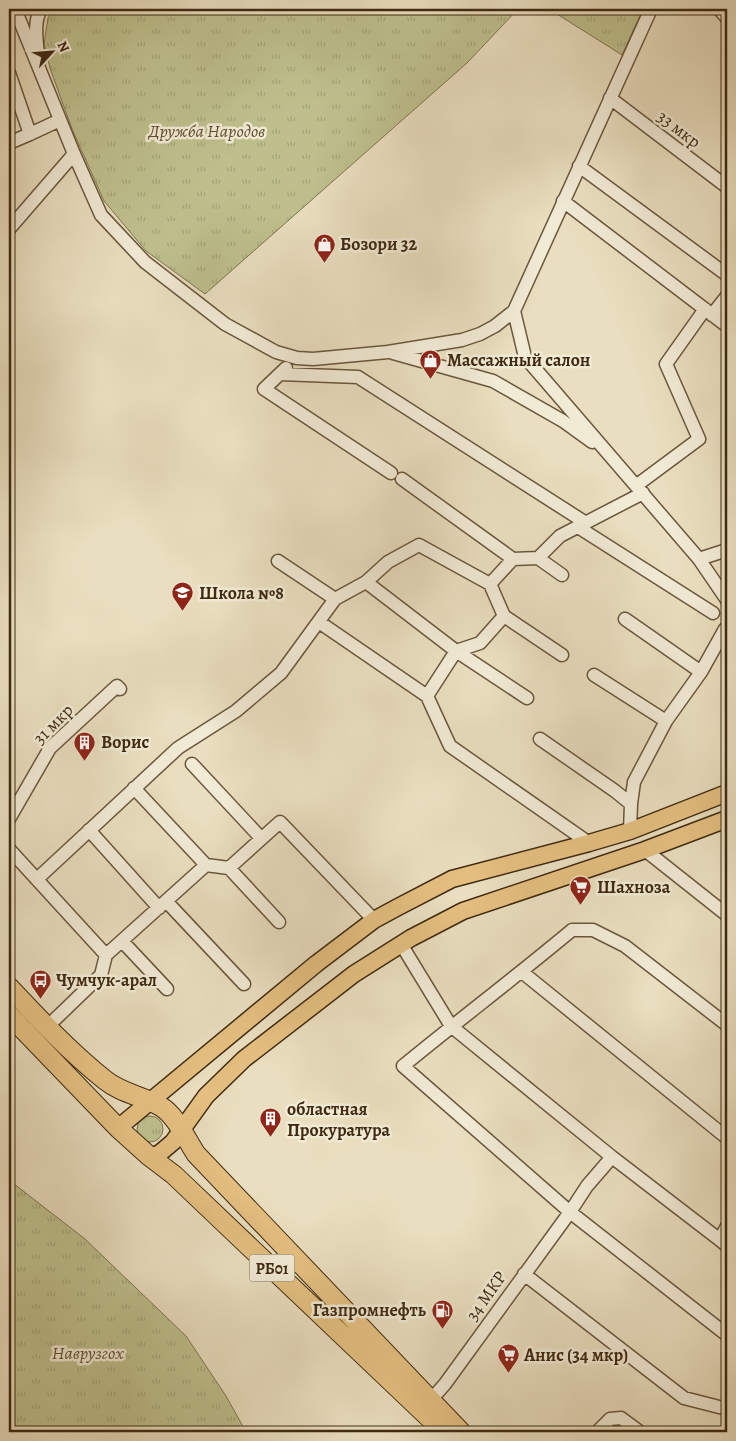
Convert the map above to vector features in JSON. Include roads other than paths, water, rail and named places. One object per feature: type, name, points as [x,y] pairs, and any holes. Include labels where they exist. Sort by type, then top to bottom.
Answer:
[{"type":"highway","name":"РБ01","points":[[9,987],[47,1027],[106,1081],[126,1093],[160,1105],[168,1112],[178,1123],[181,1132],[196,1154],[426,1407],[444,1432]]},
{"type":"highway","name":"РБ01","points":[[9,1016],[118,1128],[174,1174],[426,1407],[461,1432]]},
{"type":"main road","points":[[118,1128],[316,964],[374,920],[452,879],[589,843],[630,830],[727,793]]},
{"type":"main road","points":[[151,1157],[168,1147],[206,1096],[244,1059],[354,974],[401,944],[463,911],[646,850],[727,819]]},
{"type":"street","points":[[15,9],[39,71],[101,215],[145,262],[225,324],[276,352],[297,358],[313,359],[388,352],[462,340],[480,334],[514,312],[651,9]]},
{"type":"street","points":[[39,71],[36,33],[38,14],[41,9]]},
{"type":"street","points":[[718,9],[727,18]]},
{"type":"street","points":[[9,72],[30,134]]},
{"type":"street","name":"33 мкр","points":[[610,98],[727,187]]},
{"type":"street","points":[[9,143],[60,120]]},
{"type":"street","points":[[9,228],[74,154]]},
{"type":"street","points":[[579,166],[727,276]]},
{"type":"street","points":[[563,201],[727,326]]},
{"type":"street","points":[[538,558],[560,536],[582,525],[640,489],[699,439],[666,364],[709,312],[727,296]]},
{"type":"street","points":[[514,312],[525,356],[699,560],[727,600]]},
{"type":"street","points":[[388,352],[493,381],[563,421],[588,438],[640,489]]},
{"type":"street","points":[[297,358],[264,389],[396,476],[513,559],[538,558],[562,575]]},
{"type":"street","points":[[280,374],[358,377],[713,613]]},
{"type":"street","points":[[37,879],[178,748],[236,711],[281,673],[335,599],[366,582],[388,562],[419,545],[490,584],[504,616],[562,655]]},
{"type":"street","points":[[699,560],[727,550]]},
{"type":"street","points":[[490,584],[513,559]]},
{"type":"street","points":[[278,561],[335,599]]},
{"type":"street","points":[[366,582],[456,651],[527,698]]},
{"type":"street","points":[[426,696],[456,651],[480,643],[504,616]]},
{"type":"street","points":[[625,619],[701,672]]},
{"type":"street","points":[[319,622],[426,696],[450,746],[589,843]]},
{"type":"street","points":[[630,830],[634,782],[666,721],[701,672],[725,629]]},
{"type":"street","points":[[594,675],[666,721]]},
{"type":"street","name":"31 мкр","points":[[9,818],[50,748],[118,688]]},
{"type":"street","points":[[540,739],[616,791],[631,804]]},
{"type":"street","points":[[192,764],[261,838]]},
{"type":"street","points":[[134,788],[206,866],[229,868],[279,922]]},
{"type":"street","points":[[229,868],[280,822],[374,920]]},
{"type":"street","points":[[89,830],[244,984]]},
{"type":"street","points":[[9,848],[106,955]]},
{"type":"street","points":[[646,850],[727,915]]},
{"type":"street","points":[[47,1027],[101,975],[106,955],[206,866]]},
{"type":"street","points":[[727,1025],[625,946],[593,930],[572,930],[403,1066],[570,1212],[727,1335]]},
{"type":"street","points":[[122,941],[167,989]]},
{"type":"street","points":[[401,944],[451,1026],[612,1157],[724,1243],[727,1226]]},
{"type":"street","points":[[522,972],[727,1138]]},
{"type":"street","name":"34 МКР","points":[[426,1407],[445,1384],[587,1186],[612,1157]]},
{"type":"street","points":[[524,1274],[684,1398],[727,1409]]},
{"type":"street","points":[[597,1432],[610,1419],[621,1418],[640,1432]]},
{"type":"place","name":"Бозори 32","points":[[324,263]]},
{"type":"place","name":"Массажный салон","points":[[431,379]]},
{"type":"place","name":"Школа №8","points":[[183,612]]},
{"type":"place","name":"Ворис","points":[[85,761]]},
{"type":"place","name":"Шахноза","points":[[581,906]]},
{"type":"place","name":"Чумчук-арал","points":[[40,999]]},
{"type":"place","name":"областная Прокуратура","points":[[271,1138]]},
{"type":"place","name":"Газпромнефть","points":[[442,1329]]},
{"type":"place","name":"Анис (34 мкр)","points":[[508,1374]]},
{"type":"park label","name":"Дружба Народов","points":[[207,131]]},
{"type":"park label","name":"Наврузгох","points":[[88,1353]]}]
